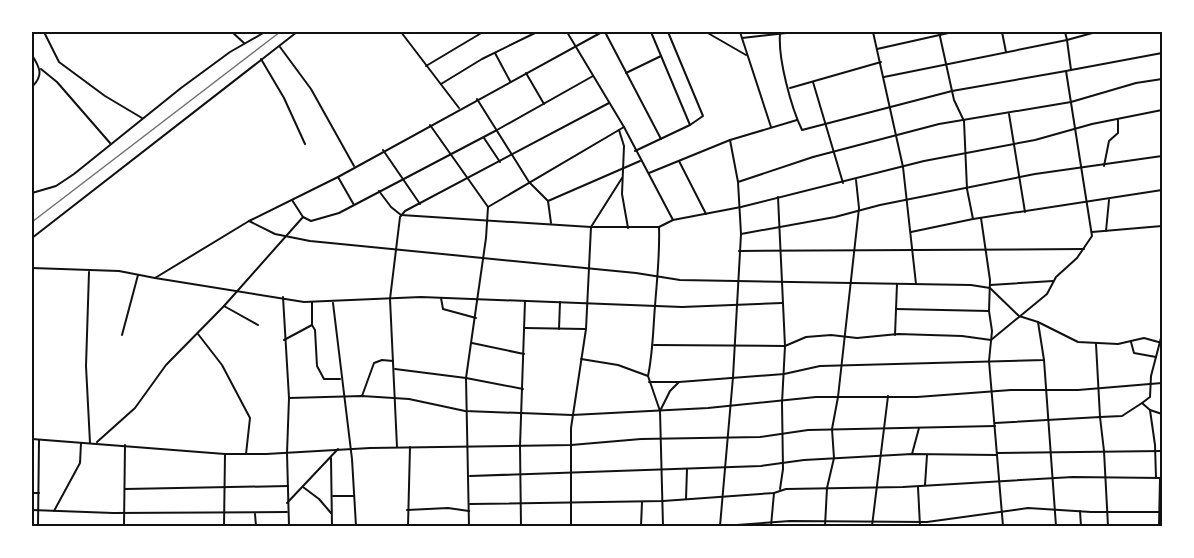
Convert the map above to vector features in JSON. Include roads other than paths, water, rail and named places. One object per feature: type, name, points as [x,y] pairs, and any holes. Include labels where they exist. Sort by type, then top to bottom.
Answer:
[{"type":"street","points":[[44,32],[59,62],[105,96],[142,118]]},
{"type":"street","points":[[232,32],[244,43]]},
{"type":"street","points":[[32,193],[56,186],[142,118],[244,43],[265,32]]},
{"type":"street","points":[[32,238],[297,32]]},
{"type":"street","points":[[401,32],[459,109]]},
{"type":"street","points":[[426,66],[483,32]]},
{"type":"street","points":[[441,84],[537,32]]},
{"type":"street","points":[[567,32],[624,127],[673,220]]},
{"type":"street","points":[[155,278],[249,220],[338,177],[383,150],[603,32],[661,139]]},
{"type":"street","points":[[651,32],[690,125]]},
{"type":"street","points":[[635,151],[690,125],[703,116],[669,32]]},
{"type":"street","points":[[706,32],[746,55]]},
{"type":"street","points":[[740,32],[771,128]]},
{"type":"street","points":[[742,38],[795,32]]},
{"type":"street","points":[[873,32],[898,137],[916,284]]},
{"type":"street","points":[[877,49],[939,33],[953,32]]},
{"type":"street","points":[[1002,32],[1006,53]]},
{"type":"street","points":[[1065,32],[1071,70]]},
{"type":"street","points":[[884,77],[1006,53],[1096,32]]},
{"type":"street","points":[[939,33],[952,91],[964,121],[967,189],[973,219]]},
{"type":"street","points":[[780,34],[780,51],[797,120],[802,130],[825,122],[952,91],[1162,53]]},
{"type":"street","points":[[279,45],[311,89],[354,166]]},
{"type":"street","points":[[495,53],[510,81]]},
{"type":"street","points":[[32,56],[41,69],[57,82],[110,144]]},
{"type":"street","points":[[626,73],[661,56]]},
{"type":"street","points":[[261,59],[284,98],[305,144]]},
{"type":"street","points":[[790,88],[881,62]]},
{"type":"street","points":[[32,87],[41,69]]},
{"type":"street","points":[[654,345],[785,346],[806,337],[845,335],[857,338],[895,334],[962,336],[991,340],[1047,294],[1053,281],[1084,249],[1092,232],[1066,71]]},
{"type":"street","points":[[526,73],[544,104]]},
{"type":"street","points":[[292,200],[303,217],[316,221],[354,205],[402,178],[484,138],[593,76]]},
{"type":"street","points":[[738,182],[833,151],[898,137],[939,124],[1071,102],[1136,83],[1162,79]]},
{"type":"street","points":[[813,82],[843,183]]},
{"type":"street","points":[[477,99],[530,182],[548,201],[550,223]]},
{"type":"street","points":[[401,215],[609,103]]},
{"type":"street","points":[[379,191],[391,207],[401,215],[628,229],[659,227],[673,220],[741,207],[967,152],[1162,110]]},
{"type":"street","points":[[1009,113],[1025,212]]},
{"type":"street","points":[[649,173],[730,140],[797,120]]},
{"type":"street","points":[[1104,166],[1110,141],[1118,133],[1119,120]]},
{"type":"street","points":[[430,125],[488,207],[489,219],[466,378],[465,411],[470,476],[469,526]]},
{"type":"street","points":[[488,207],[624,127]]},
{"type":"street","points":[[619,130],[625,152],[622,178],[628,229]]},
{"type":"street","points":[[484,138],[500,162]]},
{"type":"street","points":[[730,140],[741,207],[741,234],[731,406],[722,496],[722,526],[771,525],[790,521],[825,525],[920,522],[1028,508],[1055,511],[1161,512]]},
{"type":"street","points":[[383,150],[420,204]]},
{"type":"street","points":[[741,234],[1019,178],[1162,156]]},
{"type":"street","points":[[679,160],[706,214]]},
{"type":"street","points":[[548,201],[640,161]]},
{"type":"street","points":[[338,177],[354,205]]},
{"type":"street","points":[[571,526],[572,415],[586,329],[591,270],[591,227],[622,178]]},
{"type":"street","points":[[825,525],[827,488],[834,458],[832,429],[838,397],[858,212],[856,180]]},
{"type":"street","points":[[911,232],[973,219],[1109,200],[1162,190]]},
{"type":"street","points":[[778,197],[785,346],[780,489]]},
{"type":"street","points":[[1106,231],[1109,200]]},
{"type":"street","points":[[397,447],[390,299],[401,215]]},
{"type":"street","points":[[96,443],[135,408],[166,365],[224,306],[303,217]]},
{"type":"street","points":[[981,218],[990,286],[988,311],[992,331],[989,362],[1003,526]]},
{"type":"street","points":[[249,220],[285,236],[317,242],[659,275],[680,280],[990,286],[1053,281]]},
{"type":"street","points":[[1092,232],[1162,226]]},
{"type":"street","points":[[659,227],[659,275],[654,345],[648,376],[660,411],[663,526]]},
{"type":"street","points":[[739,251],[853,249],[912,252],[1084,249]]},
{"type":"street","points":[[32,268],[138,275],[312,302],[441,298],[655,306],[736,306],[782,303]]},
{"type":"street","points":[[89,271],[86,366],[90,443]]},
{"type":"street","points":[[122,335],[138,275]]},
{"type":"street","points":[[895,334],[897,284]]},
{"type":"street","points":[[990,286],[1019,316],[1038,322],[1069,339],[1096,344],[1131,342],[1144,338],[1161,343]]},
{"type":"street","points":[[283,297],[284,339],[290,398],[287,453],[289,526]]},
{"type":"street","points":[[441,298],[443,309],[476,318]]},
{"type":"street","points":[[333,301],[350,449],[356,526]]},
{"type":"street","points":[[521,526],[520,446],[523,414],[525,301]]},
{"type":"street","points":[[312,302],[312,325],[315,330],[320,374],[324,379],[341,379]]},
{"type":"street","points":[[559,329],[561,302]]},
{"type":"street","points":[[224,306],[258,325]]},
{"type":"street","points":[[896,309],[988,311]]},
{"type":"street","points":[[1038,322],[1044,360],[1056,526]]},
{"type":"street","points":[[284,339],[312,325]]},
{"type":"street","points":[[525,328],[586,329]]},
{"type":"street","points":[[198,334],[222,365],[250,418],[246,454]]},
{"type":"street","points":[[32,439],[246,454],[397,447],[571,445],[782,434],[832,429],[919,428],[1122,416],[1150,397],[1150,385],[1162,334]]},
{"type":"street","points":[[1131,342],[1134,353],[1156,357]]},
{"type":"street","points":[[472,343],[524,354]]},
{"type":"street","points":[[1096,344],[1108,526]]},
{"type":"street","points":[[581,359],[618,365],[648,376]]},
{"type":"street","points":[[362,396],[374,363],[382,360],[393,361]]},
{"type":"street","points":[[649,382],[784,374],[802,368],[841,365],[914,361],[1044,360]]},
{"type":"street","points":[[395,369],[466,378],[523,390]]},
{"type":"street","points":[[660,411],[670,391],[679,382]]},
{"type":"street","points":[[290,398],[362,396],[417,400],[442,408],[465,411],[572,415],[660,411],[838,397],[1098,389],[1162,383]]},
{"type":"street","points":[[872,524],[888,396]]},
{"type":"street","points":[[1143,403],[1150,410],[1162,414]]},
{"type":"street","points":[[1150,410],[1153,422],[1156,478]]},
{"type":"street","points":[[1153,422],[1157,412]]},
{"type":"street","points":[[912,454],[919,428]]},
{"type":"street","points":[[38,526],[39,440]]},
{"type":"street","points":[[54,511],[80,463],[81,443]]},
{"type":"street","points":[[124,526],[125,445]]},
{"type":"street","points":[[408,526],[410,447]]},
{"type":"street","points":[[287,503],[338,449]]},
{"type":"street","points":[[470,476],[725,467],[912,454],[1162,451]]},
{"type":"street","points":[[224,526],[225,454]]},
{"type":"street","points":[[925,485],[927,455]]},
{"type":"street","points":[[331,458],[332,526]]},
{"type":"street","points":[[686,499],[687,468]]},
{"type":"street","points":[[470,504],[663,501],[774,493],[780,489],[918,486],[998,480],[1161,478],[1159,526]]},
{"type":"street","points":[[125,489],[288,486]]},
{"type":"street","points":[[918,486],[920,526]]},
{"type":"street","points":[[303,487],[319,499],[332,514]]},
{"type":"street","points":[[32,493],[39,493]]},
{"type":"street","points":[[771,525],[774,493]]},
{"type":"street","points":[[333,496],[354,496]]},
{"type":"street","points":[[641,526],[642,501]]},
{"type":"street","points":[[407,510],[448,508],[469,512]]},
{"type":"street","points":[[32,510],[124,513],[288,512]]},
{"type":"street","points":[[1080,511],[1081,526]]},
{"type":"street","points":[[255,514],[256,526]]},
{"type":"railway","points":[[32,222],[280,32]]}]
